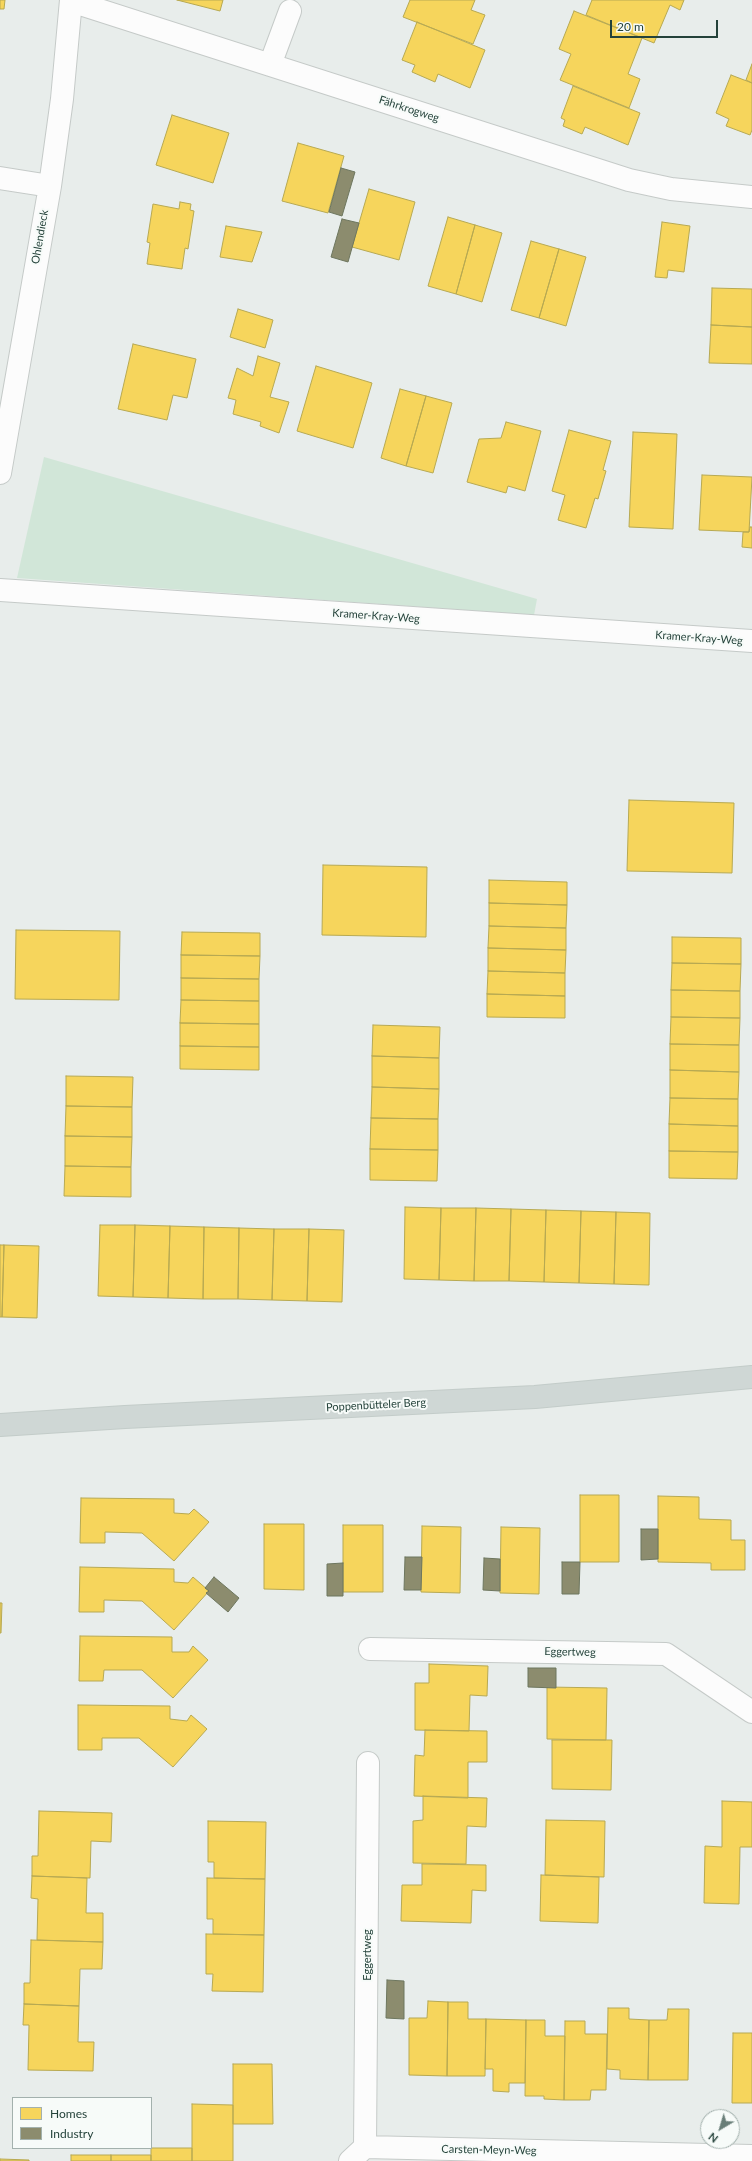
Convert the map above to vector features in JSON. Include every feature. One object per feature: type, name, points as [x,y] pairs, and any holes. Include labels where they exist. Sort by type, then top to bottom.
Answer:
[{"type":"main road","name":"Poppenbütteler Berg","points":[[0,1425],[125,1417],[535,1397],[752,1377]]},
{"type":"street","name":"Fährkrogweg","points":[[71,0],[629,180],[671,189],[752,196]]},
{"type":"street","name":"Ohlendieck","points":[[0,473],[50,186],[62,99],[71,0]]},
{"type":"street","points":[[270,65],[290,11]]},
{"type":"street","points":[[0,178],[50,186]]},
{"type":"street","name":"Kramer-Kray-Weg","points":[[0,590],[752,641]]},
{"type":"street","name":"Eggertweg","points":[[370,1649],[666,1654],[752,1712]]},
{"type":"street","name":"Eggertweg","points":[[358,2154],[368,1763]]},
{"type":"street","name":"Carsten-Meyn-Weg","points":[[358,2154],[752,2156]]},
{"type":"green space","points":[[44,457],[537,599],[534,615],[17,578]]},
{"type":"building: Homes","points":[[0,0],[5,0],[4,9],[0,9]]},
{"type":"building: Homes","points":[[177,0],[223,0],[220,11]]},
{"type":"building: Homes","points":[[410,0],[475,0],[471,10],[485,15],[473,44],[403,17]]},
{"type":"building: Homes","points":[[592,0],[684,0],[680,10],[670,5],[654,43],[586,15]]},
{"type":"building: Homes","points":[[574,11],[642,38],[628,74],[640,79],[629,108],[560,80],[571,54],[559,49]]},
{"type":"building: Homes","points":[[417,22],[485,50],[470,88],[438,74],[435,82],[412,72],[415,65],[402,60]]},
{"type":"building: Homes","points":[[752,64],[752,83],[746,80]]},
{"type":"building: Homes","points":[[731,75],[752,83],[752,130],[750,135],[726,126],[729,119],[716,113]]},
{"type":"building: Homes","points":[[573,86],[640,113],[628,145],[585,127],[582,134],[563,126],[565,120],[561,118]]},
{"type":"building: Homes","points":[[172,115],[229,133],[213,183],[156,165]]},
{"type":"building: Homes","points":[[298,143],[344,156],[328,213],[282,201]]},
{"type":"building: Homes","points":[[369,189],[415,202],[399,260],[352,247]]},
{"type":"building: Homes","points":[[180,202],[191,204],[190,210],[194,211],[188,249],[185,248],[182,269],[147,264],[150,243],[147,242],[153,204],[179,209]]},
{"type":"building: Homes","points":[[448,217],[475,225],[456,294],[428,286]]},
{"type":"building: Homes","points":[[662,222],[690,226],[684,272],[668,270],[667,278],[655,277]]},
{"type":"building: Homes","points":[[475,225],[502,233],[482,302],[456,294]]},
{"type":"building: Homes","points":[[226,226],[262,232],[252,262],[220,257]]},
{"type":"building: Homes","points":[[531,241],[559,249],[539,318],[511,310]]},
{"type":"building: Homes","points":[[559,249],[586,257],[566,326],[539,318]]},
{"type":"building: Homes","points":[[712,288],[752,289],[752,327],[711,325]]},
{"type":"building: Homes","points":[[238,309],[273,320],[265,348],[230,337]]},
{"type":"building: Homes","points":[[711,325],[752,327],[752,364],[709,363]]},
{"type":"building: Homes","points":[[133,344],[196,359],[187,398],[173,395],[167,420],[118,409]]},
{"type":"building: Homes","points":[[258,356],[280,363],[270,397],[289,402],[279,433],[260,426],[261,422],[233,414],[236,400],[228,398],[237,368],[253,376]]},
{"type":"building: Homes","points":[[316,366],[372,383],[353,448],[297,431]]},
{"type":"building: Homes","points":[[400,389],[426,396],[406,466],[381,458]]},
{"type":"building: Homes","points":[[426,396],[452,403],[433,473],[406,466]]},
{"type":"building: Homes","points":[[506,422],[541,431],[525,491],[508,486],[506,493],[467,482],[479,439],[501,438]]},
{"type":"building: Homes","points":[[569,430],[611,441],[603,470],[606,471],[598,499],[595,498],[586,528],[558,520],[565,495],[552,491]]},
{"type":"building: Homes","points":[[633,432],[677,434],[673,529],[629,527]]},
{"type":"building: Homes","points":[[702,475],[752,477],[749,532],[699,530]]},
{"type":"building: Homes","points":[[750,527],[752,527],[752,548],[742,547],[743,532],[749,532]]},
{"type":"building: Homes","points":[[629,800],[734,803],[732,873],[627,871]]},
{"type":"building: Homes","points":[[323,865],[427,867],[426,937],[322,935]]},
{"type":"building: Homes","points":[[489,880],[567,882],[567,905],[489,903]]},
{"type":"building: Homes","points":[[489,903],[567,905],[566,928],[489,926]]},
{"type":"building: Homes","points":[[489,926],[566,928],[566,950],[488,948]]},
{"type":"building: Homes","points":[[16,930],[120,931],[119,1000],[15,999]]},
{"type":"building: Homes","points":[[182,932],[260,933],[260,956],[181,955]]},
{"type":"building: Homes","points":[[672,937],[741,938],[741,964],[672,963]]},
{"type":"building: Homes","points":[[488,948],[566,950],[565,973],[488,971]]},
{"type":"building: Homes","points":[[181,955],[260,956],[259,979],[181,978]]},
{"type":"building: Homes","points":[[672,963],[741,964],[740,991],[671,990]]},
{"type":"building: Homes","points":[[488,971],[565,973],[565,996],[487,994]]},
{"type":"building: Homes","points":[[181,978],[259,979],[259,1001],[181,1000]]},
{"type":"building: Homes","points":[[671,990],[740,991],[740,1018],[671,1017]]},
{"type":"building: Homes","points":[[487,994],[565,996],[565,1018],[487,1017]]},
{"type":"building: Homes","points":[[181,1000],[259,1001],[259,1024],[180,1023]]},
{"type":"building: Homes","points":[[671,1017],[740,1018],[739,1045],[670,1044]]},
{"type":"building: Homes","points":[[180,1023],[259,1024],[259,1047],[180,1046]]},
{"type":"building: Homes","points":[[373,1025],[440,1027],[439,1058],[372,1056]]},
{"type":"building: Homes","points":[[670,1044],[739,1045],[739,1072],[670,1070]]},
{"type":"building: Homes","points":[[180,1046],[259,1047],[259,1070],[180,1069]]},
{"type":"building: Homes","points":[[372,1056],[439,1058],[439,1089],[372,1087]]},
{"type":"building: Homes","points":[[670,1070],[739,1072],[738,1099],[670,1098]]},
{"type":"building: Homes","points":[[66,1076],[133,1077],[132,1107],[66,1106]]},
{"type":"building: Homes","points":[[372,1087],[439,1089],[438,1119],[371,1118]]},
{"type":"building: Homes","points":[[670,1098],[738,1099],[738,1126],[669,1124]]},
{"type":"building: Homes","points":[[66,1106],[132,1107],[132,1137],[65,1136]]},
{"type":"building: Homes","points":[[371,1118],[438,1119],[438,1150],[370,1149]]},
{"type":"building: Homes","points":[[669,1124],[738,1126],[738,1152],[669,1151]]},
{"type":"building: Homes","points":[[65,1136],[132,1137],[131,1167],[65,1166]]},
{"type":"building: Homes","points":[[370,1149],[438,1150],[437,1181],[370,1180]]},
{"type":"building: Homes","points":[[669,1151],[738,1152],[737,1179],[669,1178]]},
{"type":"building: Homes","points":[[65,1166],[131,1167],[131,1197],[64,1196]]},
{"type":"building: Homes","points":[[405,1207],[441,1208],[439,1280],[404,1279]]},
{"type":"building: Homes","points":[[441,1208],[476,1208],[474,1281],[439,1280]]},
{"type":"building: Homes","points":[[476,1208],[511,1209],[509,1281],[474,1281]]},
{"type":"building: Homes","points":[[511,1209],[546,1210],[544,1282],[509,1281]]},
{"type":"building: Homes","points":[[546,1210],[581,1211],[579,1283],[544,1282]]},
{"type":"building: Homes","points":[[581,1211],[616,1212],[614,1284],[579,1283]]},
{"type":"building: Homes","points":[[616,1212],[650,1213],[649,1285],[614,1284]]},
{"type":"building: Homes","points":[[100,1225],[135,1225],[133,1297],[98,1296]]},
{"type":"building: Homes","points":[[135,1225],[170,1226],[168,1298],[133,1297]]},
{"type":"building: Homes","points":[[170,1226],[204,1227],[203,1299],[168,1298]]},
{"type":"building: Homes","points":[[204,1227],[239,1228],[238,1299],[203,1299]]},
{"type":"building: Homes","points":[[239,1228],[274,1229],[272,1300],[238,1299]]},
{"type":"building: Homes","points":[[274,1229],[309,1229],[307,1301],[272,1300]]},
{"type":"building: Homes","points":[[309,1229],[344,1230],[342,1302],[307,1301]]},
{"type":"building: Homes","points":[[0,1245],[4,1245],[2,1317],[0,1317]]},
{"type":"building: Homes","points":[[4,1245],[39,1246],[37,1318],[2,1317]]},
{"type":"building: Homes","points":[[580,1495],[619,1495],[619,1562],[580,1562]]},
{"type":"building: Homes","points":[[658,1496],[699,1497],[699,1519],[731,1520],[731,1540],[745,1540],[745,1570],[711,1570],[711,1563],[658,1562]]},
{"type":"building: Homes","points":[[81,1498],[174,1499],[174,1513],[189,1514],[194,1509],[209,1522],[174,1561],[142,1533],[105,1532],[105,1543],[80,1543]]},
{"type":"building: Homes","points":[[264,1524],[304,1524],[304,1590],[264,1589]]},
{"type":"building: Homes","points":[[343,1525],[383,1525],[383,1592],[343,1592]]},
{"type":"building: Homes","points":[[422,1526],[461,1527],[460,1593],[421,1592]]},
{"type":"building: Homes","points":[[501,1527],[540,1528],[539,1594],[500,1593]]},
{"type":"building: Homes","points":[[80,1567],[174,1569],[174,1582],[188,1583],[193,1577],[209,1591],[174,1630],[142,1601],[104,1600],[104,1612],[79,1612]]},
{"type":"building: Homes","points":[[0,1603],[2,1603],[1,1633],[0,1633]]},
{"type":"building: Homes","points":[[80,1636],[172,1637],[172,1652],[189,1652],[193,1646],[208,1660],[173,1698],[142,1670],[104,1670],[103,1681],[79,1681]]},
{"type":"building: Homes","points":[[429,1664],[488,1666],[487,1696],[470,1695],[469,1731],[415,1730],[415,1683],[429,1683]]},
{"type":"building: Homes","points":[[547,1687],[607,1688],[606,1740],[547,1739]]},
{"type":"building: Homes","points":[[78,1705],[170,1706],[170,1719],[187,1721],[191,1715],[207,1729],[173,1767],[139,1738],[102,1738],[102,1750],[78,1750]]},
{"type":"building: Homes","points":[[425,1730],[487,1731],[487,1762],[468,1762],[468,1798],[414,1796],[415,1755],[424,1756]]},
{"type":"building: Homes","points":[[552,1740],[612,1740],[611,1790],[552,1789]]},
{"type":"building: Homes","points":[[423,1796],[487,1798],[486,1827],[467,1826],[466,1864],[413,1863],[413,1821],[423,1820]]},
{"type":"building: Homes","points":[[722,1801],[752,1802],[752,1847],[740,1847],[739,1904],[704,1903],[705,1846],[722,1847]]},
{"type":"building: Homes","points":[[39,1811],[112,1813],[111,1842],[91,1841],[90,1878],[32,1876],[32,1856],[38,1856]]},
{"type":"building: Homes","points":[[546,1820],[605,1821],[604,1877],[545,1875]]},
{"type":"building: Homes","points":[[208,1821],[266,1822],[265,1879],[214,1878],[214,1862],[208,1862]]},
{"type":"building: Homes","points":[[422,1864],[486,1865],[486,1891],[472,1890],[471,1923],[401,1921],[402,1885],[422,1885]]},
{"type":"building: Homes","points":[[541,1875],[599,1877],[598,1923],[540,1921]]},
{"type":"building: Homes","points":[[32,1876],[87,1878],[86,1913],[103,1913],[103,1942],[37,1940],[38,1899],[31,1898]]},
{"type":"building: Homes","points":[[207,1878],[265,1879],[264,1935],[213,1934],[213,1919],[207,1919]]},
{"type":"building: Homes","points":[[206,1934],[264,1935],[263,1992],[212,1991],[213,1974],[206,1974]]},
{"type":"building: Homes","points":[[31,1940],[103,1942],[102,1969],[80,1969],[79,2006],[24,2004],[24,1983],[30,1983]]},
{"type":"building: Homes","points":[[428,2001],[448,2002],[447,2076],[409,2075],[409,2018],[427,2018]]},
{"type":"building: Homes","points":[[448,2002],[468,2002],[468,2019],[486,2019],[485,2076],[447,2076]]},
{"type":"building: Homes","points":[[24,2004],[79,2006],[78,2042],[94,2042],[93,2071],[28,2070],[29,2025],[23,2025]]},
{"type":"building: Homes","points":[[608,2008],[629,2008],[629,2019],[649,2020],[648,2080],[620,2079],[620,2070],[607,2069]]},
{"type":"building: Homes","points":[[668,2009],[689,2009],[688,2080],[648,2080],[649,2020],[667,2020]]},
{"type":"building: Homes","points":[[486,2019],[526,2020],[525,2083],[509,2083],[509,2092],[493,2091],[493,2069],[485,2069]]},
{"type":"building: Homes","points":[[526,2020],[545,2020],[545,2036],[565,2036],[564,2100],[544,2099],[544,2096],[525,2096]]},
{"type":"building: Homes","points":[[565,2021],[585,2021],[585,2034],[607,2034],[606,2090],[591,2090],[590,2100],[564,2100]]},
{"type":"building: Homes","points":[[733,2033],[752,2033],[752,2103],[732,2103]]},
{"type":"building: Homes","points":[[233,2064],[272,2064],[273,2124],[233,2124]]},
{"type":"building: Homes","points":[[192,2104],[233,2105],[233,2161],[192,2161]]},
{"type":"building: Homes","points":[[152,2148],[192,2148],[192,2161],[151,2161]]},
{"type":"building: Homes","points":[[71,2155],[111,2155],[111,2161],[71,2161]]},
{"type":"building: Homes","points":[[111,2155],[151,2155],[151,2161],[111,2161]]},
{"type":"building: Homes","points":[[0,2159],[29,2160],[29,2161],[0,2161]]},
{"type":"building: Industry","points":[[341,168],[355,172],[342,216],[329,212]]},
{"type":"building: Industry","points":[[342,219],[359,223],[348,262],[331,257]]},
{"type":"building: Industry","points":[[641,1529],[658,1529],[658,1559],[641,1560]]},
{"type":"building: Industry","points":[[405,1557],[422,1557],[421,1590],[404,1590]]},
{"type":"building: Industry","points":[[484,1558],[500,1559],[500,1591],[483,1590]]},
{"type":"building: Industry","points":[[562,1562],[580,1562],[579,1594],[562,1594]]},
{"type":"building: Industry","points":[[343,1563],[343,1596],[327,1596],[327,1564]]},
{"type":"building: Industry","points":[[214,1577],[239,1598],[228,1612],[206,1593],[209,1591],[205,1588]]},
{"type":"building: Industry","points":[[528,1668],[556,1668],[556,1688],[528,1687]]},
{"type":"building: Industry","points":[[387,1980],[404,1981],[404,2019],[386,2018]]}]
